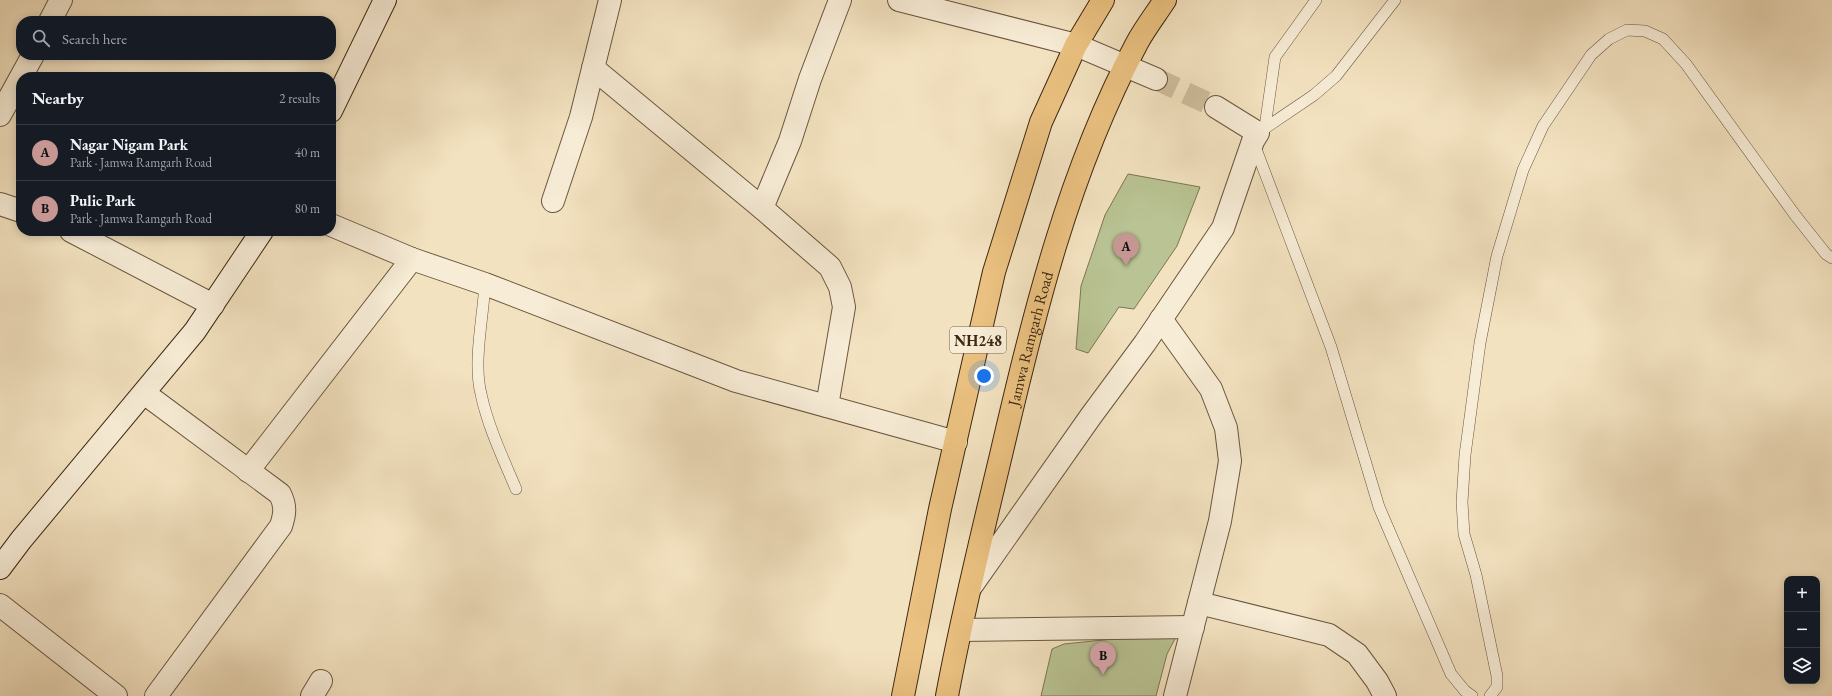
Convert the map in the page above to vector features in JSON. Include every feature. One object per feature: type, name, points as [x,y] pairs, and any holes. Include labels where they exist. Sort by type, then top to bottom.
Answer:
[{"type":"highway","name":"NH248","points":[[903,696],[940,509],[994,272],[1021,179],[1040,122],[1076,46],[1103,0]]},
{"type":"highway","name":"Jamwa Ramgarh Road","points":[[947,696],[970,588],[1016,393],[1061,225],[1091,141],[1138,43],[1165,0]]},
{"type":"street","points":[[53,16],[61,0]]},
{"type":"street","points":[[336,101],[385,0]]},
{"type":"street","points":[[553,201],[581,117],[610,0]]},
{"type":"street","points":[[762,208],[790,141],[810,79],[840,0]]},
{"type":"street","points":[[899,0],[1076,46],[1156,79]]},
{"type":"street","points":[[24,72],[30,60]]},
{"type":"street","points":[[593,68],[762,208],[830,267],[840,287],[844,307],[827,406]]},
{"type":"street","points":[[0,115],[16,86]]},
{"type":"street","points":[[970,588],[1161,319],[1222,228],[1258,134],[1216,107]]},
{"type":"street","points":[[0,204],[16,209]]},
{"type":"street","points":[[336,228],[412,259],[486,284],[736,381],[956,442]]},
{"type":"street","points":[[81,236],[213,305]]},
{"type":"street","points":[[0,568],[21,540],[195,331],[259,236]]},
{"type":"street","points":[[248,471],[412,259]]},
{"type":"street","points":[[1161,319],[1211,389],[1226,428],[1230,461],[1220,521],[1175,696]]},
{"type":"street","points":[[144,393],[280,494],[285,504],[285,513],[281,526],[156,696]]},
{"type":"street","points":[[1199,603],[1329,635],[1357,654],[1377,681],[1385,696]]},
{"type":"street","points":[[0,605],[116,696]]},
{"type":"street","points":[[961,630],[1193,627]]},
{"type":"lane","points":[[1316,0],[1275,57],[1258,134],[1332,347],[1379,507],[1451,674],[1464,691],[1472,696]]},
{"type":"lane","points":[[1258,134],[1314,95],[1336,76],[1395,0]]},
{"type":"lane","points":[[1490,696],[1497,687],[1497,676],[1477,582],[1464,534],[1462,502],[1464,455],[1480,343],[1497,256],[1523,170],[1543,126],[1591,55],[1609,39],[1627,30],[1645,31],[1663,39],[1686,64],[1795,215],[1826,254],[1832,258]]},
{"type":"lane","points":[[486,284],[479,364],[481,393],[492,428],[516,489]]},
{"type":"green space","points":[[1128,174],[1200,187],[1177,246],[1134,309],[1119,307],[1088,353],[1076,349],[1081,286],[1105,215]]},
{"type":"green space","points":[[1162,634],[1176,637],[1167,654],[1156,696],[1041,696],[1052,649],[1064,644]]},
{"type":"tunnel","points":[[1156,79],[1216,107]]},
{"type":"place","name":"Nagar Nigam Park","points":[[1126,266]]},
{"type":"place","name":"Pulic Park","points":[[1103,675]]}]
